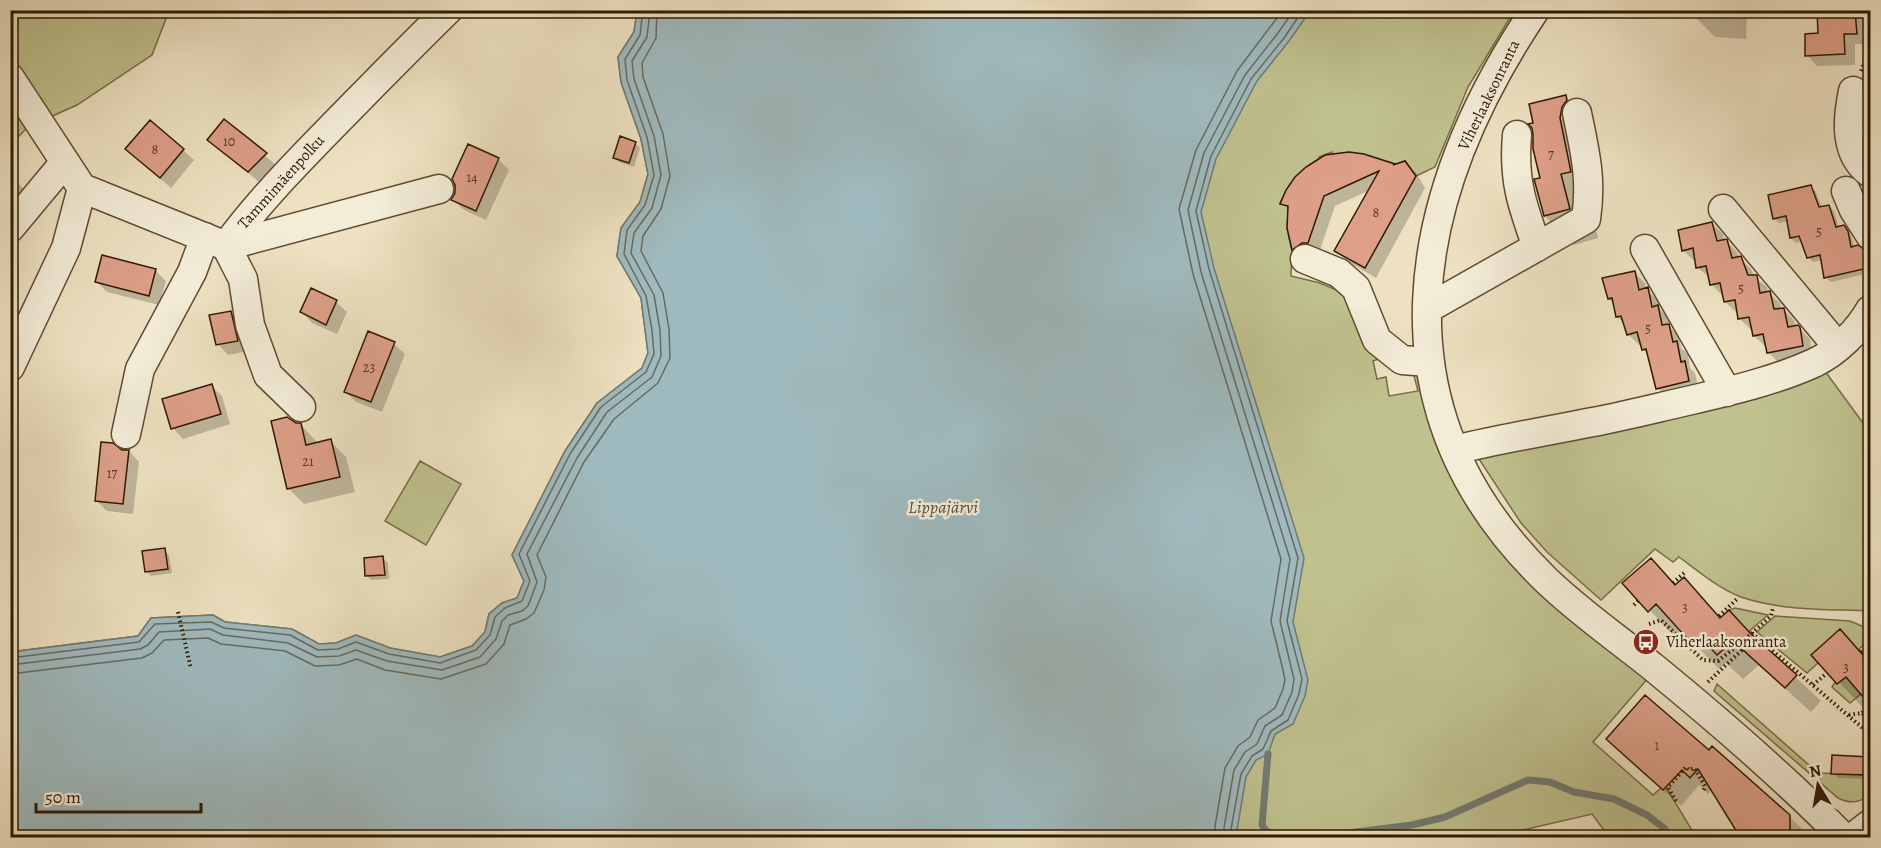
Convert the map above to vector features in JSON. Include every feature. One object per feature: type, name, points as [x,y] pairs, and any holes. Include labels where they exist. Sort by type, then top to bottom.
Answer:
[{"type":"street","name":"Tammimäenpolku","points":[[126,434],[140,369],[192,272],[216,242],[241,225],[282,178],[448,10]]},
{"type":"street","name":"Viherlaaksonranta","points":[[1535,10],[1493,80],[1464,139],[1442,205],[1433,242],[1427,309],[1429,362],[1440,412],[1454,450],[1497,525],[1545,579],[1586,616],[1638,655],[1718,722],[1844,837]]},
{"type":"street","points":[[10,78],[82,188],[216,242],[243,279],[250,325],[268,375],[301,407]]},
{"type":"street","points":[[1853,91],[1850,110],[1850,142],[1855,158],[1870,173]]},
{"type":"street","points":[[1427,309],[1586,219],[1589,170],[1577,113]]},
{"type":"street","points":[[1517,135],[1515,162],[1519,196],[1537,247]]},
{"type":"street","points":[[10,228],[65,162]]},
{"type":"street","points":[[10,367],[66,248],[82,188]]},
{"type":"street","points":[[216,242],[439,189]]},
{"type":"street","points":[[1846,191],[1854,210],[1870,236]]},
{"type":"street","points":[[1723,209],[1838,347]]},
{"type":"street","points":[[1645,249],[1727,392]]},
{"type":"street","points":[[1305,259],[1339,273],[1356,288],[1377,340],[1402,360],[1429,362]]},
{"type":"street","points":[[1454,450],[1727,392],[1781,375],[1816,362],[1838,347],[1864,321],[1870,310]]},
{"type":"street","points":[[1852,837],[1870,824]]},
{"type":"path","points":[[1673,583],[1684,573]]},
{"type":"path","points":[[1719,616],[1737,599]]},
{"type":"path","points":[[1634,605],[1638,601]]},
{"type":"path","points":[[1649,624],[1661,620],[1683,638],[1703,660],[1718,661],[1771,616],[1773,608]]},
{"type":"path","points":[[178,612],[191,669]]},
{"type":"path","points":[[1752,633],[1865,730],[1865,752]]},
{"type":"path","points":[[1702,688],[1743,649],[1743,641]]},
{"type":"path","points":[[1861,652],[1870,644]]},
{"type":"path","points":[[1813,685],[1827,673]]},
{"type":"path","points":[[1848,715],[1862,713],[1870,705]]},
{"type":"path","points":[[1862,713],[1870,721]]},
{"type":"path","points":[[1685,765],[1689,769],[1695,765]]},
{"type":"path","points":[[1676,801],[1668,787],[1686,767],[1689,770],[1694,768],[1705,786],[1703,793]]},
{"type":"green space","points":[[11,11],[169,11],[152,55],[77,105],[48,118],[11,60]]},
{"type":"green space","name":"Lippajärvi","points":[[634,11],[1514,11],[1468,87],[1435,167],[1416,176],[1405,161],[1397,171],[1332,152],[1319,157],[1296,178],[1280,203],[1289,206],[1287,228],[1292,251],[1291,276],[1320,283],[1344,293],[1381,358],[1373,361],[1377,379],[1386,377],[1389,396],[1418,391],[1414,376],[1416,373],[1421,373],[1449,463],[1649,677],[1593,742],[1653,795],[1666,787],[1696,837],[1609,837],[1592,814],[1489,838],[11,837],[10,652],[138,636],[151,618],[213,615],[225,622],[292,629],[319,644],[336,643],[356,635],[390,648],[440,657],[472,646],[485,632],[489,614],[502,603],[517,598],[524,581],[512,555],[565,451],[597,403],[642,368],[648,353],[641,298],[617,256],[621,228],[640,202],[648,174],[641,139],[621,82],[618,57],[634,32],[636,18]]},
{"type":"green space","points":[[10,104],[26,129],[11,144],[10,144]]},
{"type":"green space","points":[[1822,367],[1863,423],[1870,425],[1870,611],[1805,608],[1757,602],[1725,589],[1679,557],[1673,562],[1655,549],[1601,600],[1547,552],[1521,523],[1475,453]]},
{"type":"green space","points":[[420,461],[461,484],[426,545],[385,521]]},
{"type":"green space","points":[[1735,608],[1768,615],[1747,633],[1729,610]]},
{"type":"green space","points":[[1775,616],[1850,621],[1869,629],[1870,639],[1858,650],[1840,629],[1818,663],[1807,673],[1757,632]]},
{"type":"green space","points":[[1846,677],[1861,694],[1850,703],[1832,687],[1835,682],[1837,684]]},
{"type":"green space","points":[[1717,684],[1818,773],[1870,775],[1870,795],[1854,802],[1838,798],[1714,691]]},
{"type":"water","name":"Lippajärvi","points":[[634,11],[1310,11],[1257,81],[1216,159],[1201,212],[1214,268],[1304,558],[1293,622],[1308,680],[1305,696],[1293,724],[1275,734],[1268,754],[1256,760],[1246,777],[1237,830],[1239,837],[11,837],[11,652],[138,636],[151,618],[213,615],[225,622],[292,629],[319,644],[336,643],[356,635],[390,648],[440,657],[472,646],[485,632],[489,614],[502,603],[517,598],[524,581],[512,555],[565,451],[597,403],[642,368],[648,353],[641,298],[617,256],[621,228],[640,202],[648,174],[641,139],[621,82],[618,57],[634,32],[636,18]]},
{"type":"building","points":[[1855,10],[1857,34],[1844,34],[1845,54],[1805,56],[1805,34],[1818,33],[1817,12]]},
{"type":"building","points":[[1566,95],[1567,100],[1562,107],[1560,118],[1571,172],[1561,174],[1570,209],[1544,216],[1534,179],[1540,178],[1533,149],[1532,128],[1528,124],[1533,123],[1529,104]]},
{"type":"building","points":[[224,119],[267,153],[248,172],[207,140]]},
{"type":"building","points":[[150,120],[184,149],[160,178],[125,149]]},
{"type":"building","points":[[620,136],[636,142],[629,163],[613,158]]},
{"type":"building","points":[[468,144],[499,158],[476,211],[451,200],[455,193],[452,179]]},
{"type":"building","points":[[1349,152],[1364,154],[1395,164],[1393,165],[1405,161],[1416,176],[1365,268],[1334,251],[1379,171],[1324,196],[1308,243],[1302,243],[1292,250],[1287,228],[1288,206],[1280,204],[1295,177],[1306,167],[1325,155]]},
{"type":"building","points":[[1811,185],[1819,207],[1829,205],[1836,227],[1844,225],[1848,231],[1851,247],[1858,245],[1865,250],[1868,268],[1824,278],[1820,255],[1807,258],[1799,236],[1790,238],[1786,216],[1773,219],[1768,195]]},
{"type":"building","points":[[1712,222],[1717,241],[1727,239],[1732,258],[1741,256],[1748,275],[1757,275],[1760,293],[1770,291],[1774,309],[1784,308],[1788,327],[1798,325],[1800,327],[1803,346],[1767,353],[1763,334],[1753,336],[1749,317],[1738,319],[1735,300],[1724,302],[1720,283],[1710,285],[1706,266],[1696,268],[1693,248],[1682,251],[1678,230]]},
{"type":"building","points":[[102,255],[156,269],[149,296],[95,282]]},
{"type":"building","points":[[1635,271],[1639,290],[1648,287],[1652,307],[1658,305],[1662,325],[1669,324],[1673,342],[1677,341],[1681,362],[1685,361],[1689,381],[1656,389],[1646,349],[1642,350],[1637,332],[1627,335],[1621,316],[1616,317],[1612,298],[1608,299],[1602,278]]},
{"type":"building","points":[[311,288],[337,300],[326,325],[300,312]]},
{"type":"building","points":[[231,311],[238,341],[216,345],[209,315]]},
{"type":"building","points":[[368,331],[395,342],[371,402],[344,392]]},
{"type":"building","points":[[212,384],[221,414],[171,429],[162,399]]},
{"type":"building","points":[[287,417],[296,423],[301,423],[306,445],[331,439],[340,477],[287,489],[271,421]]},
{"type":"building","points":[[101,442],[113,443],[122,450],[129,450],[123,504],[95,501]]},
{"type":"building","points":[[165,548],[168,569],[145,572],[142,551]]},
{"type":"building","points":[[383,556],[385,575],[365,576],[364,558]]},
{"type":"building","points":[[1651,558],[1675,585],[1684,577],[1720,618],[1729,610],[1750,633],[1797,675],[1785,688],[1733,641],[1717,655],[1701,638],[1693,645],[1656,604],[1648,612],[1622,583]]},
{"type":"building","points":[[1840,629],[1870,663],[1870,705],[1846,677],[1837,684],[1811,655]]},
{"type":"building","points":[[1645,695],[1709,750],[1712,746],[1790,815],[1790,837],[1740,837],[1698,769],[1690,778],[1682,770],[1663,790],[1606,739]]},
{"type":"building","points":[[1832,755],[1870,757],[1870,775],[1831,774]]},
{"type":"waterway","points":[[1268,754],[1262,825],[1266,831],[1275,834],[1348,833],[1412,825],[1445,817],[1528,780],[1550,782],[1574,792],[1614,799],[1647,815],[1665,829],[1666,838]]},
{"type":"place","name":"Viherlaaksonranta","points":[[1646,642]]}]
